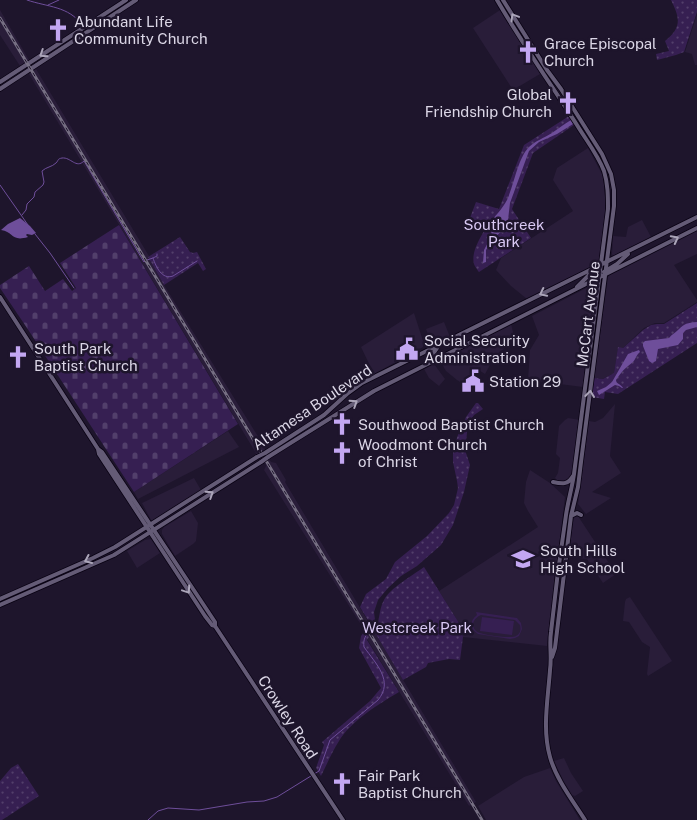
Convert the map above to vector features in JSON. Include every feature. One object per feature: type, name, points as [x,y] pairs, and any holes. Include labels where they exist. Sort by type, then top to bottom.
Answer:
[{"type":"main road","points":[[0,82],[126,0]]},
{"type":"main road","points":[[0,89],[136,0]]},
{"type":"main road","name":"McCart Avenue","points":[[497,0],[519,38],[597,157],[607,182],[608,209],[577,454],[566,514],[554,607],[546,716],[550,755],[557,774],[585,820]]},
{"type":"main road","name":"McCart Avenue","points":[[504,0],[602,154],[611,174],[614,190],[608,253],[578,487],[571,516],[551,660]]},
{"type":"main road","points":[[519,38],[524,34]]},
{"type":"main road","points":[[560,98],[565,95]]},
{"type":"main road","points":[[573,290],[606,262],[697,217]]},
{"type":"main road","points":[[686,223],[690,232]]},
{"type":"main road","name":"Altamesa Boulevard","points":[[0,605],[108,558],[374,391],[697,228]]},
{"type":"main road","points":[[649,242],[652,250]]},
{"type":"main road","points":[[605,273],[632,250]]},
{"type":"main road","points":[[608,253],[611,257],[615,258]]},
{"type":"main road","name":"Altamesa Boulevard","points":[[0,599],[105,552],[146,528],[324,415],[362,383],[600,266]]},
{"type":"main road","points":[[562,284],[568,293]]},
{"type":"main road","name":"Crowley Road","points":[[0,297],[98,449],[117,474],[215,622],[215,626],[343,820]]},
{"type":"main road","points":[[594,317],[600,318]]},
{"type":"main road","points":[[469,330],[474,340]]},
{"type":"main road","points":[[425,365],[439,345]]},
{"type":"main road","points":[[589,356],[594,358]]},
{"type":"main road","name":"Crowley Road","points":[[98,449],[99,454],[149,533],[204,616],[215,626]]},
{"type":"main road","points":[[577,454],[582,455]]},
{"type":"main road","points":[[109,470],[117,474]]},
{"type":"main road","points":[[553,482],[566,483],[571,480],[574,474]]},
{"type":"main road","points":[[189,501],[191,507]]},
{"type":"main road","points":[[571,516],[581,515]]},
{"type":"main road","points":[[105,552],[108,558]]},
{"type":"main road","points":[[29,585],[32,591]]},
{"type":"shaded area","points":[[0,10],[29,60],[20,66],[0,35]]},
{"type":"shaded area","points":[[500,10],[540,74],[513,90],[473,28]]},
{"type":"shaded area","points":[[697,14],[697,65],[695,65],[692,54],[685,52]]},
{"type":"shaded area","points":[[36,69],[149,256],[164,285],[259,438],[265,449],[257,455],[29,74]]},
{"type":"shaded area","points":[[571,120],[573,124],[539,142],[529,151],[510,203],[508,220],[503,230],[494,238],[486,250],[486,262],[483,263],[484,250],[492,235],[489,225],[510,194],[525,152],[534,143]]},
{"type":"shaded area","points":[[588,148],[603,176],[605,192],[605,215],[599,263],[527,299],[496,270],[501,258],[573,211],[553,180],[557,168]]},
{"type":"shaded area","points":[[20,218],[36,233],[32,235],[27,234],[28,237],[15,238],[1,230],[8,224]]},
{"type":"shaded area","points":[[642,220],[651,237],[613,256],[613,236],[626,237],[628,227]]},
{"type":"shaded area","points":[[697,231],[697,254],[674,265],[697,302],[664,323],[655,323],[644,328],[623,348],[618,348],[614,373],[603,379],[594,378],[608,277]]},
{"type":"shaded area","points":[[596,283],[583,387],[528,380],[530,350],[539,335],[532,316]]},
{"type":"shaded area","points":[[414,313],[424,344],[423,347],[374,374],[361,347]]},
{"type":"shaded area","points":[[444,322],[450,337],[432,344],[426,329]]},
{"type":"shaded area","points":[[697,322],[697,327],[686,330],[683,333],[683,339],[678,345],[658,349],[656,361],[652,363],[649,361],[643,346],[645,341],[669,338],[684,325]]},
{"type":"shaded area","points":[[511,324],[516,344],[506,347],[495,356],[485,374],[475,369],[465,385],[446,371],[440,361]]},
{"type":"shaded area","points":[[639,350],[640,352],[634,361],[623,370],[616,380],[623,388],[615,385],[599,395],[597,391],[612,382],[628,354]]},
{"type":"shaded area","points":[[434,364],[445,379],[439,386],[429,378],[424,369]]},
{"type":"shaded area","points":[[615,404],[610,456],[621,473],[592,492],[611,498],[586,514],[578,504],[589,421],[595,422],[603,418]]},
{"type":"shaded area","points":[[568,418],[580,420],[572,475],[565,482],[558,481],[555,478],[558,473],[560,458],[556,454],[559,426]]},
{"type":"shaded area","points":[[228,431],[239,447],[138,499],[134,492]]},
{"type":"shaded area","points":[[269,459],[271,462],[276,463],[286,480],[285,482],[476,802],[469,806],[367,639],[368,636],[264,470],[265,462]]},
{"type":"shaded area","name":"South Hills High School","points":[[530,470],[550,483],[565,497],[547,646],[463,637],[459,623],[439,591],[538,527],[524,503],[526,482]]},
{"type":"shaded area","points":[[194,478],[201,490],[151,520],[142,503]]},
{"type":"shaded area","points":[[191,511],[198,523],[196,541],[175,556],[162,534],[162,530]]},
{"type":"shaded area","points":[[578,516],[616,574],[603,583],[587,559],[568,557],[574,517]]},
{"type":"shaded area","points":[[151,539],[160,553],[137,568],[127,551],[145,540]]},
{"type":"shaded area","points":[[630,597],[672,661],[648,676],[650,647],[642,642],[629,622],[623,621],[625,602]]},
{"type":"shaded area","points":[[564,758],[583,791],[575,796],[572,795],[563,780],[554,761]]},
{"type":"shaded area","points":[[550,768],[580,820],[486,820],[478,806],[524,777]]},
{"type":"green space","points":[[671,0],[697,0],[697,12],[684,52],[657,60],[656,54],[669,51],[665,41],[677,27],[678,17]]},
{"type":"green space","name":"Southcreek Park","points":[[569,116],[574,125],[533,153],[512,209],[531,238],[479,272],[473,260],[476,247],[484,231],[468,223],[476,202],[499,209],[524,145]]},
{"type":"green space","points":[[119,225],[238,424],[134,492],[0,288],[0,285],[29,266],[45,291],[63,279],[72,291],[76,288],[60,263]]},
{"type":"green space","points":[[180,237],[190,252],[197,252],[206,269],[203,271],[198,263],[164,285],[148,257]]},
{"type":"green space","points":[[697,303],[697,343],[618,394],[605,392],[604,399],[592,397],[594,378],[603,379],[614,373],[618,347],[623,348],[651,325],[664,324]]},
{"type":"green space","points":[[476,403],[483,409],[474,415],[468,424],[465,450],[470,465],[464,492],[453,525],[441,545],[417,566],[401,576],[378,600],[372,627],[360,607],[366,594],[386,579],[395,562],[427,536],[454,505],[458,488],[453,462],[453,450],[466,417]]},
{"type":"green space","name":"Westcreek Park","points":[[424,567],[459,623],[463,637],[460,660],[449,659],[428,663],[426,667],[403,680],[374,631],[378,623],[382,604],[387,596],[396,587]]},
{"type":"green space","points":[[476,612],[517,618],[521,623],[522,629],[519,636],[510,639],[478,634],[473,630],[472,625],[477,615]],"holes":[[[481,615],[515,620],[520,625],[520,629],[519,634],[513,637],[483,634],[476,631],[473,626],[476,618]]]},
{"type":"green space","points":[[482,617],[514,621],[512,635],[480,631]]},
{"type":"green space","points":[[365,631],[369,637],[367,640],[399,692],[375,707],[350,727],[336,745],[321,776],[316,768],[324,745],[322,742],[370,701],[381,688],[359,648],[361,636]]},
{"type":"green space","points":[[18,764],[39,796],[0,820],[0,781],[11,768]]},
{"type":"waterway","points":[[27,0],[71,14],[82,25]]},
{"type":"waterway","points":[[48,5],[59,0]]},
{"type":"waterway","points":[[22,215],[26,210],[27,204],[34,197],[35,192],[43,185],[42,171],[62,158],[78,164],[84,161],[145,261]]},
{"type":"waterway","points":[[0,185],[28,225]]},
{"type":"waterway","points":[[35,234],[74,288]]},
{"type":"waterway","points":[[147,260],[157,256],[157,254]]},
{"type":"waterway","points":[[153,258],[160,272],[169,277],[197,261]]},
{"type":"waterway","points":[[148,820],[158,811],[168,808],[199,810],[264,801],[277,797],[319,771],[330,740],[378,700],[382,693],[384,686],[382,673],[364,647],[365,638],[371,630]]},
{"type":"railway","points":[[0,18],[482,820]]},
{"type":"place","name":"Abundant Life Community Church","points":[[58,30]]},
{"type":"place","name":"Grace Episcopal Church","points":[[528,52]]},
{"type":"place","name":"Global Friendship Church","points":[[568,103]]},
{"type":"place","name":"Social Security Administration","points":[[407,349]]},
{"type":"place","name":"South Park Baptist Church","points":[[18,357]]},
{"type":"place","name":"Station 29","points":[[473,381]]},
{"type":"place","name":"Southwood Baptist Church","points":[[342,424]]},
{"type":"place","name":"Woodmont Church of Christ","points":[[342,453]]},
{"type":"place","name":"South Hills High School","points":[[523,559]]},
{"type":"place","name":"Fair Park Baptist Church","points":[[342,784]]}]
